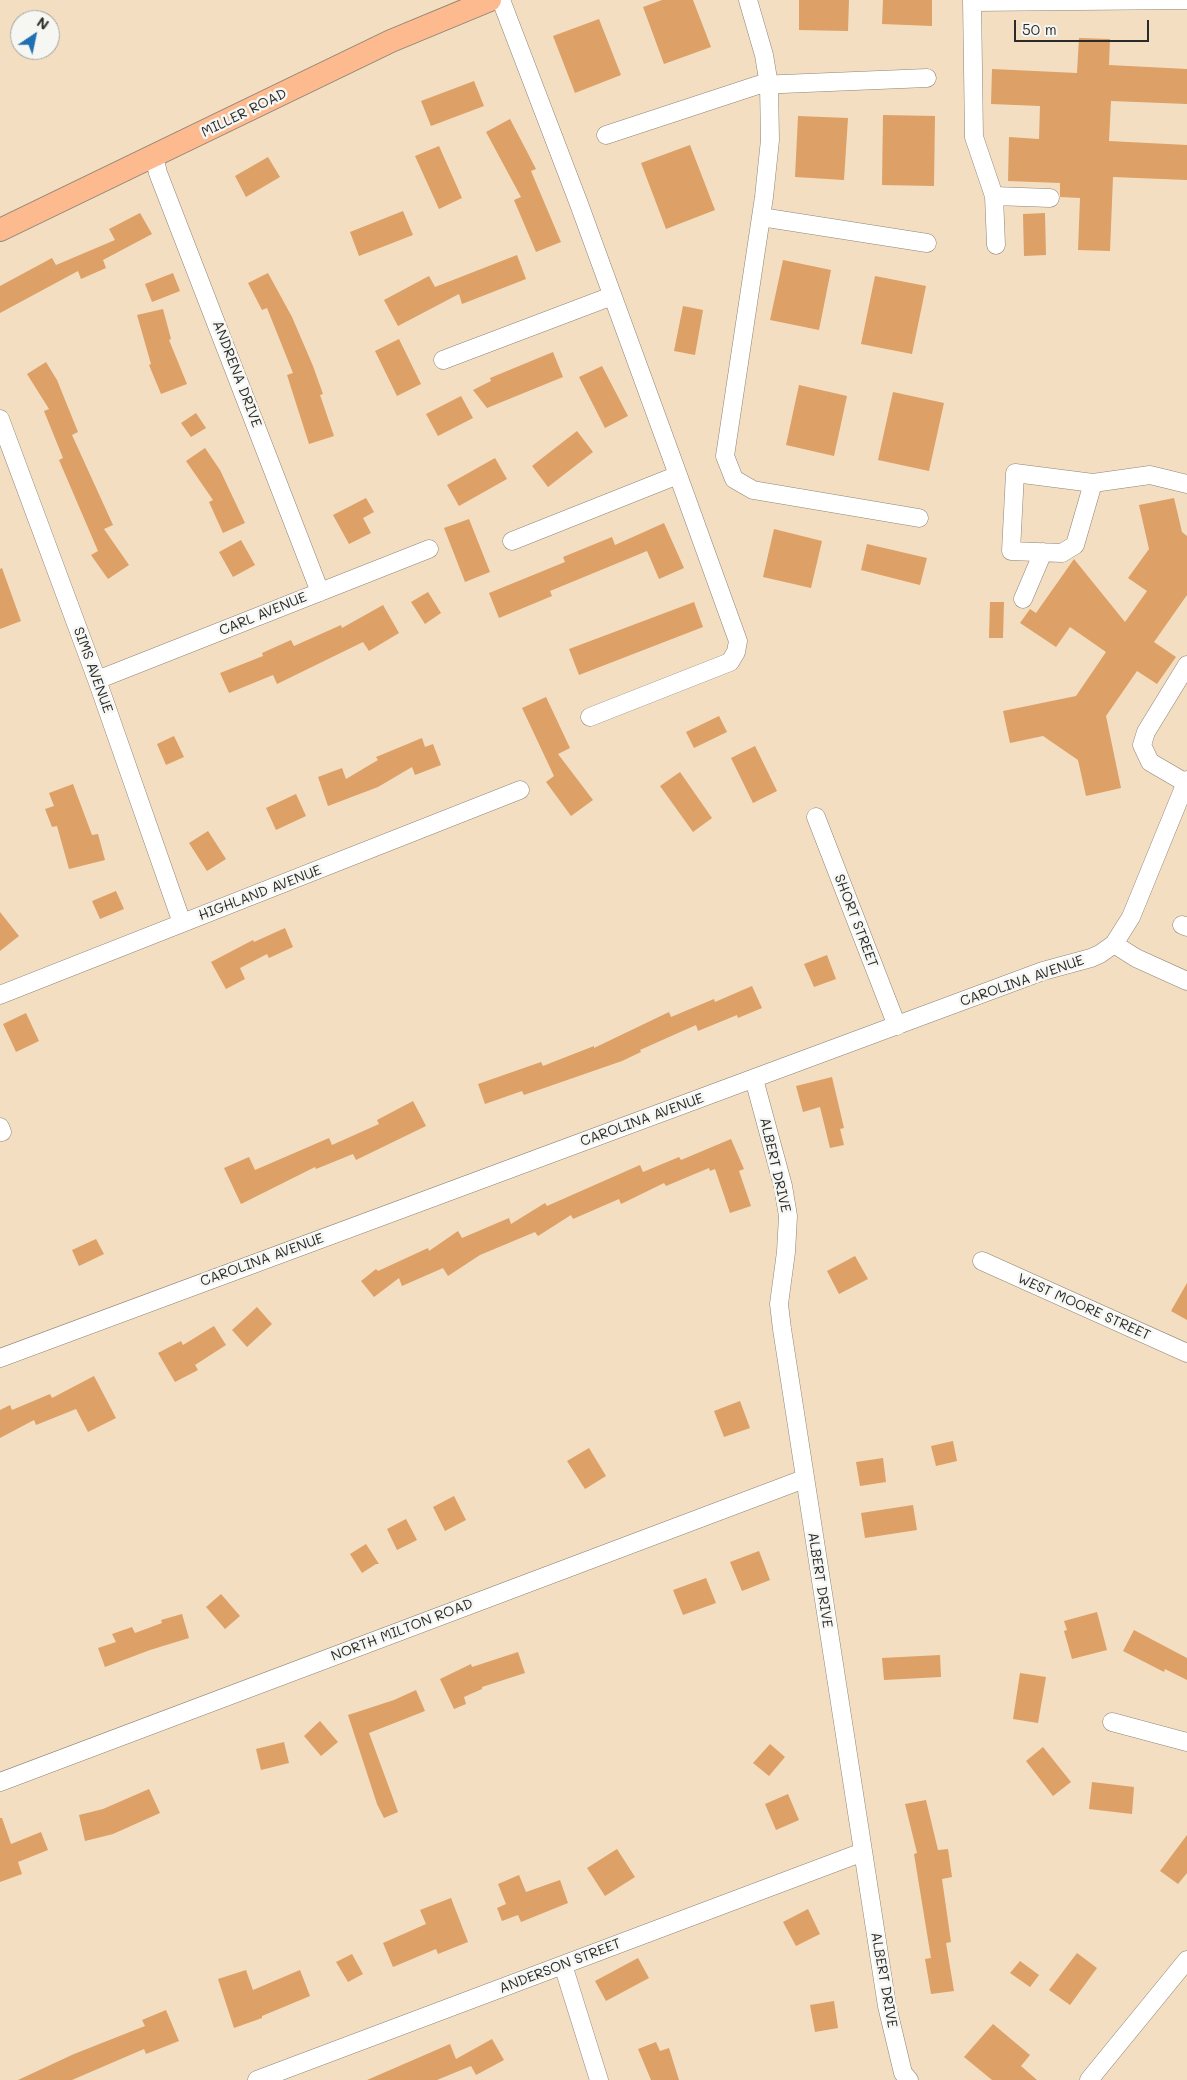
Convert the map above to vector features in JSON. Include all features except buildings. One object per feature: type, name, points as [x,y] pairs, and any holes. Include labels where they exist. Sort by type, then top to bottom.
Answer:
[{"type":"main road","name":"MILLER ROAD","points":[[0,230],[390,42],[490,0]]},
{"type":"street","points":[[501,0],[738,641],[736,652],[730,662],[590,717]]},
{"type":"street","points":[[748,0],[764,55],[769,85],[770,140],[761,217],[726,456],[734,479],[753,490],[919,518]]},
{"type":"street","points":[[996,245],[994,196],[974,137],[972,1],[1187,0]]},
{"type":"street","points":[[606,135],[741,89],[758,85],[927,78]]},
{"type":"street","name":"ANDRENA DRIVE","points":[[154,156],[158,173],[320,592]]},
{"type":"street","points":[[994,196],[1050,198]]},
{"type":"street","points":[[761,217],[927,243]]},
{"type":"street","points":[[443,360],[612,296]]},
{"type":"street","name":"SIMS AVENUE","points":[[0,419],[97,680],[182,923]]},
{"type":"street","points":[[1093,483],[1075,545],[1062,553],[1011,550],[1015,473],[1093,483],[1150,475],[1187,484]]},
{"type":"street","points":[[512,541],[678,475]]},
{"type":"street","name":"CARL AVENUE","points":[[97,680],[428,549]]},
{"type":"street","points":[[1023,599],[1043,552]]},
{"type":"street","points":[[1186,782],[1150,762],[1142,745],[1146,732],[1187,665]]},
{"type":"street","name":"CAROLINA AVENUE","points":[[0,1358],[1044,970],[1100,954],[1114,944],[1131,917],[1186,782]]},
{"type":"street","name":"HIGHLAND AVENUE","points":[[0,995],[520,790]]},
{"type":"street","name":"SHORT STREET","points":[[816,817],[897,1026]]},
{"type":"street","points":[[1114,944],[1136,958],[1187,982]]},
{"type":"street","name":"ALBERT DRIVE","points":[[754,1079],[783,1186],[788,1216],[786,1252],[779,1304],[804,1479],[892,2030],[903,2073],[909,2080]]},
{"type":"street","name":"WEST MOORE STREET","points":[[982,1262],[1187,1353]]},
{"type":"street","name":"NORTH MILTON ROAD","points":[[0,1782],[804,1479]]},
{"type":"street","points":[[1112,1722],[1187,1742]]},
{"type":"street","name":"ANDERSON STREET","points":[[257,2080],[863,1852]]},
{"type":"street","points":[[1089,2080],[1187,1960]]},
{"type":"street","points":[[562,1964],[599,2080]]}]
